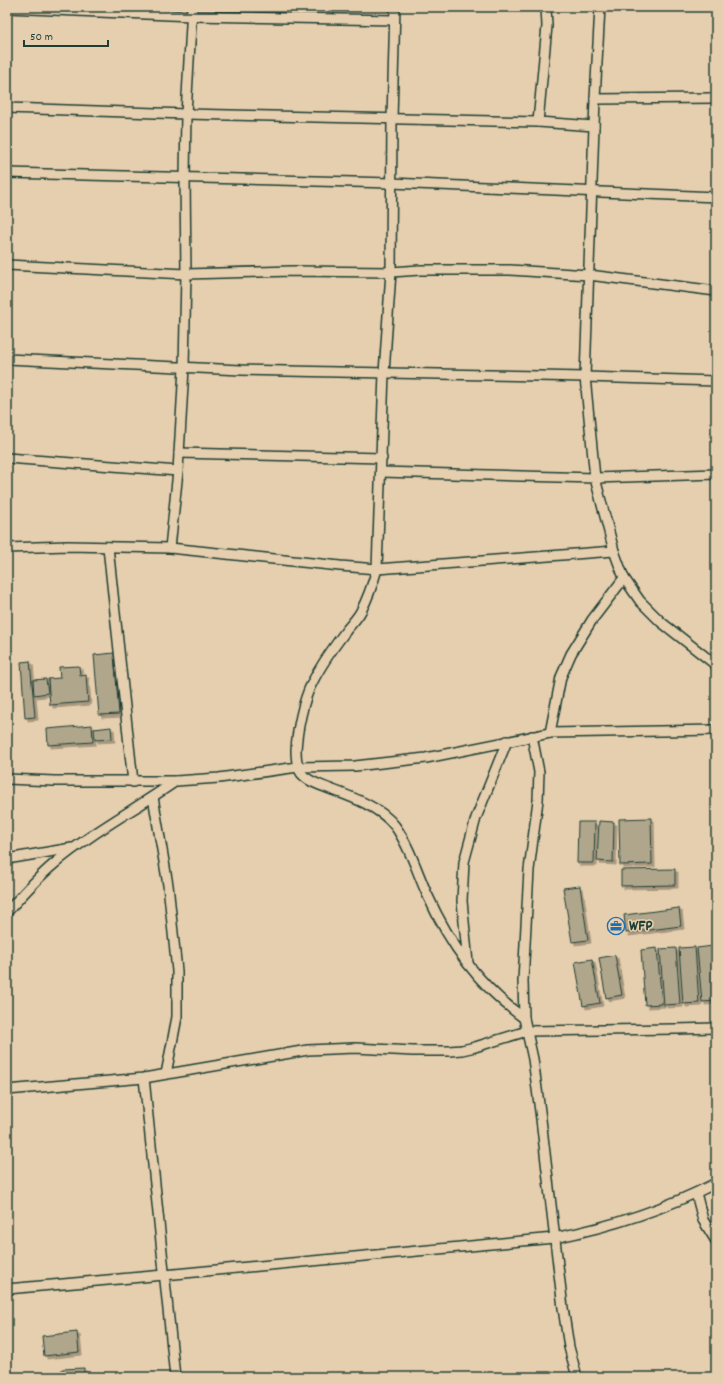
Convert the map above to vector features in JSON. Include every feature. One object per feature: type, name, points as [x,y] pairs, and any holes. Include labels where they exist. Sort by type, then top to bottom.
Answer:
[{"type":"street","points":[[395,7],[391,184],[391,272],[384,373],[382,472],[377,569],[372,587],[361,612],[332,649],[311,684],[304,706],[297,741],[296,759],[298,767],[306,778],[380,812],[394,825],[409,851],[438,918],[450,941],[489,990],[507,1006],[524,1018]]},
{"type":"street","points":[[538,122],[547,26],[546,7]]},
{"type":"street","points":[[600,7],[595,99],[593,193],[585,377],[595,478],[614,551],[624,578],[640,601],[661,622],[716,665]]},
{"type":"street","points":[[7,8],[192,11],[394,20]]},
{"type":"street","points":[[170,548],[178,472],[184,368],[186,274],[186,114],[192,11]]},
{"type":"street","points":[[595,99],[716,98]]},
{"type":"street","points":[[7,108],[186,114],[538,122],[594,126]]},
{"type":"street","points":[[7,173],[391,184],[716,197]]},
{"type":"street","points":[[7,265],[186,274],[292,271],[391,272],[420,270],[510,270],[589,275],[716,290]]},
{"type":"street","points":[[7,359],[184,368],[716,381]]},
{"type":"street","points":[[179,453],[382,458]]},
{"type":"street","points":[[7,458],[178,472]]},
{"type":"street","points":[[382,472],[595,478],[716,474]]},
{"type":"street","points":[[7,548],[68,546],[170,548],[377,569],[614,551]]},
{"type":"street","points":[[108,547],[133,782]]},
{"type":"street","points":[[550,733],[561,677],[571,654],[592,620],[624,578]]},
{"type":"street","points":[[7,779],[133,782],[176,781],[219,778],[298,767],[355,766],[411,760],[550,733],[716,730]]},
{"type":"street","points":[[532,736],[539,772],[538,800],[528,877],[523,981],[524,1018],[533,1059],[566,1329],[577,1377]]},
{"type":"street","points":[[468,965],[462,901],[464,862],[476,818],[507,741]]},
{"type":"street","points":[[7,912],[54,864],[108,824],[154,797],[176,781]]},
{"type":"street","points":[[154,797],[168,885],[177,971],[176,1017],[166,1074]]},
{"type":"street","points":[[7,859],[76,847]]},
{"type":"street","points":[[7,1090],[144,1078],[308,1050],[350,1048],[449,1051],[475,1047],[527,1031],[676,1030],[716,1028]]},
{"type":"street","points":[[144,1078],[175,1377]]},
{"type":"street","points":[[7,1289],[554,1238],[608,1225],[674,1202],[716,1183]]},
{"type":"street","points":[[696,1193],[703,1220],[716,1241]]},
{"type":"building","points":[[114,653],[119,714],[99,715],[94,655]]},
{"type":"building","points":[[30,661],[35,717],[25,718],[21,662]]},
{"type":"building","points":[[79,666],[80,676],[86,675],[88,702],[50,705],[48,679],[60,678],[59,667]]},
{"type":"building","points":[[46,679],[48,693],[34,695],[33,680]]},
{"type":"building","points":[[92,725],[93,742],[48,745],[47,729]]},
{"type":"building","points":[[111,727],[112,739],[95,740],[94,729]]},
{"type":"building","points":[[651,818],[652,864],[620,865],[619,819]]},
{"type":"building","points":[[599,821],[614,822],[613,862],[597,861]]},
{"type":"building","points":[[578,822],[595,822],[594,863],[577,863]]},
{"type":"building","points":[[675,869],[675,885],[621,886],[621,870]]},
{"type":"building","points":[[580,886],[588,940],[572,942],[563,888]]},
{"type":"building","points":[[679,908],[681,926],[626,933],[624,915]]},
{"type":"building","points":[[713,946],[716,1001],[702,1002],[697,948]]},
{"type":"building","points":[[695,947],[699,1003],[683,1004],[679,948]]},
{"type":"building","points":[[657,948],[662,1004],[645,1005],[641,950]]},
{"type":"building","points":[[676,948],[680,1004],[664,1005],[660,949]]},
{"type":"building","points":[[615,955],[622,995],[606,998],[599,958]]},
{"type":"building","points":[[592,959],[600,1003],[583,1006],[575,962]]},
{"type":"building","points":[[77,1332],[79,1352],[44,1356],[42,1336]]},
{"type":"building","points":[[84,1368],[84,1377],[62,1377],[62,1369]]},
{"type":"place","name":"WFP","points":[[616,926]]}]
